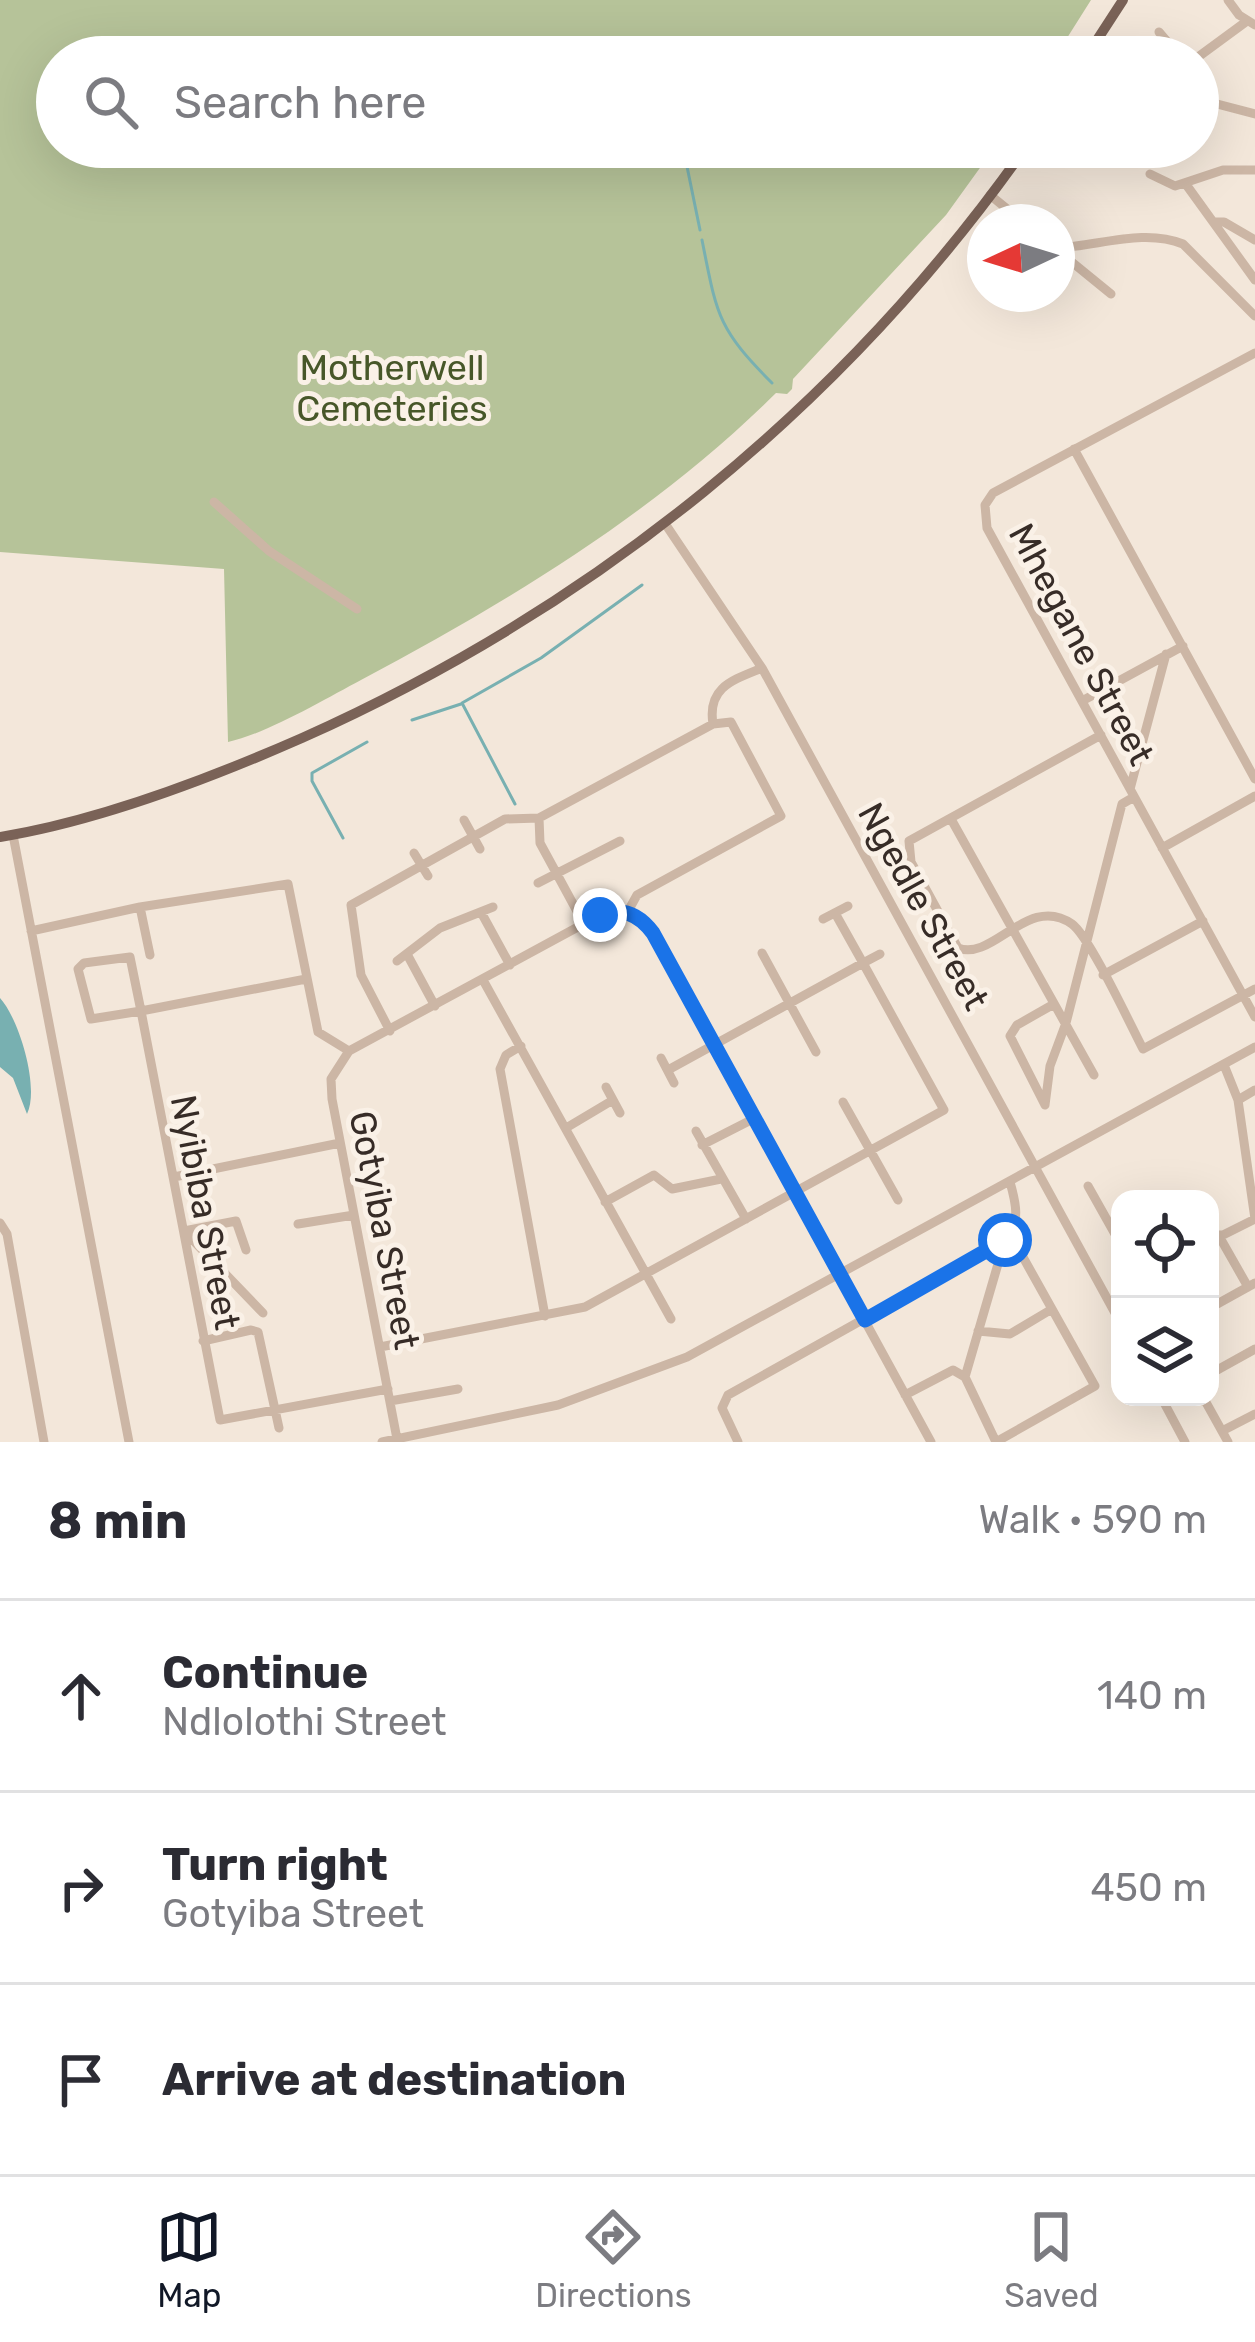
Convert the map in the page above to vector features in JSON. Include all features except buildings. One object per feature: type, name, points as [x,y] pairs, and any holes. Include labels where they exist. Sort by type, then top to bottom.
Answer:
[{"type":"main road","points":[[1100,36],[1123,0]]},
{"type":"main road","points":[[6,836],[195,782],[369,708],[510,632],[666,525],[778,431],[912,293],[1010,168]]},
{"type":"street","points":[[1219,45],[1251,23],[1228,0]]},
{"type":"street","points":[[1160,32],[1163,36]]},
{"type":"street","points":[[1219,105],[1255,114]]},
{"type":"street","points":[[1150,174],[1168,185],[1223,170],[1255,170]]},
{"type":"street","points":[[1185,183],[1255,280]]},
{"type":"street","points":[[990,195],[1001,204]]},
{"type":"street","points":[[1214,222],[1224,222],[1255,240]]},
{"type":"street","points":[[1075,246],[1149,236],[1184,244],[1255,316]]},
{"type":"street","points":[[1075,264],[1111,294]]},
{"type":"street","name":"Mhegane Street","points":[[1255,353],[993,493],[984,512],[988,528],[1255,1017]]},
{"type":"street","points":[[1074,449],[1255,779]]},
{"type":"street","points":[[214,502],[269,551],[357,609]]},
{"type":"street","name":"Ngedle Street","points":[[666,525],[762,668],[1111,1306]]},
{"type":"street","points":[[1082,700],[1183,646]]},
{"type":"street","points":[[1054,1004],[1017,1025],[1010,1036],[1045,1105],[1050,1066],[1066,1023],[1122,805],[1132,793],[1166,655]]},
{"type":"street","points":[[712,724],[715,694],[729,682],[762,668]]},
{"type":"street","points":[[390,1031],[362,975],[350,908],[355,902],[425,871],[510,817],[539,818],[712,724],[731,722],[781,815],[637,895],[627,913]]},
{"type":"street","points":[[1101,736],[913,837],[907,850],[958,948],[973,950],[1034,918],[1055,916],[1076,926],[1143,1048],[1255,989]]},
{"type":"street","points":[[1243,757],[1255,751]]},
{"type":"street","points":[[1162,848],[1255,796]]},
{"type":"street","points":[[539,818],[538,839],[584,924]]},
{"type":"street","points":[[951,819],[1094,1075]]},
{"type":"street","points":[[464,820],[480,849]]},
{"type":"street","points":[[6,836],[31,931],[129,1442]]},
{"type":"street","points":[[538,883],[620,841]]},
{"type":"street","points":[[414,853],[425,871]]},
{"type":"street","points":[[31,931],[140,907],[288,884],[318,1032],[349,1052],[609,912],[640,918],[653,933],[931,1442]]},
{"type":"street","points":[[824,919],[848,906]]},
{"type":"street","points":[[140,907],[150,955]]},
{"type":"street","points":[[397,962],[440,928],[493,907]]},
{"type":"street","points":[[380,1347],[585,1307],[944,1110],[836,913]]},
{"type":"street","points":[[482,914],[510,965]]},
{"type":"street","points":[[1103,975],[1203,921]]},
{"type":"street","points":[[762,953],[816,1052]]},
{"type":"street","points":[[668,1070],[880,954]]},
{"type":"street","points":[[408,956],[435,1006]]},
{"type":"street","name":"Nyibiba Street","points":[[141,1011],[91,1019],[78,969],[84,963],[130,957],[175,1177],[220,1420],[458,1388]]},
{"type":"street","points":[[141,1011],[306,979]]},
{"type":"street","points":[[483,980],[671,1319]]},
{"type":"street","points":[[302,1038],[318,1032]]},
{"type":"street","points":[[520,1046],[506,1055],[500,1070],[545,1316]]},
{"type":"street","points":[[382,1442],[427,1438],[541,1410],[609,1389],[702,1350],[1255,1048]]},
{"type":"street","name":"Gotyiba Street","points":[[349,1052],[331,1079],[397,1439]]},
{"type":"street","points":[[661,1058],[674,1083]]},
{"type":"street","points":[[1219,1234],[1255,1219],[1250,1158],[1238,1100],[1223,1065]]},
{"type":"street","points":[[606,1087],[620,1113]]},
{"type":"street","points":[[1238,1100],[1255,1090]]},
{"type":"street","points":[[566,1128],[613,1100]]},
{"type":"street","points":[[843,1102],[898,1200]]},
{"type":"street","points":[[702,1145],[753,1119]]},
{"type":"street","points":[[696,1131],[746,1219]]},
{"type":"street","points":[[175,1177],[340,1143]]},
{"type":"street","points":[[605,1202],[654,1175],[672,1190],[721,1179]]},
{"type":"street","points":[[738,1442],[723,1414],[724,1398],[1005,1240],[1014,1231],[1016,1219],[1010,1182]]},
{"type":"street","points":[[1088,1186],[1111,1227]]},
{"type":"street","points":[[298,1224],[354,1215]]},
{"type":"street","points":[[184,1231],[236,1221],[246,1250]]},
{"type":"street","points":[[0,1222],[7,1234],[44,1442]]},
{"type":"street","points":[[184,1231],[263,1313]]},
{"type":"street","points":[[905,1395],[953,1370],[964,1377],[996,1442],[1094,1386],[1019,1250],[1005,1240]]},
{"type":"street","points":[[964,1377],[1005,1240]]},
{"type":"street","points":[[1219,1241],[1251,1285],[1219,1303]]},
{"type":"street","points":[[978,1331],[1010,1334],[1052,1309]]},
{"type":"street","points":[[203,1341],[258,1332],[279,1428]]},
{"type":"street","points":[[1219,1369],[1255,1349]]},
{"type":"street","points":[[1167,1406],[1185,1442]]},
{"type":"street","points":[[1208,1406],[1225,1437],[1255,1414]]},
{"type":"green space","name":"Motherwell Cemeteries","points":[[0,0],[1091,0],[1068,36],[36,36],[36,168],[980,168],[946,215],[793,379],[787,394],[776,393],[681,477],[526,586],[417,650],[260,732],[228,742],[224,569],[0,552]]},
{"type":"water","points":[[0,998],[26,1054],[31,1087],[27,1114],[13,1078],[0,1067]]},
{"type":"waterway","points":[[687,168],[700,230]]},
{"type":"waterway","points":[[702,240],[722,319],[740,348],[772,383]]},
{"type":"waterway","points":[[515,804],[462,703],[541,658],[642,585]]},
{"type":"waterway","points":[[412,720],[461,704]]},
{"type":"waterway","points":[[343,838],[312,773],[367,742]]},
{"type":"route","points":[[600,915],[627,913],[640,918],[653,933],[865,1320],[1005,1240]]}]
